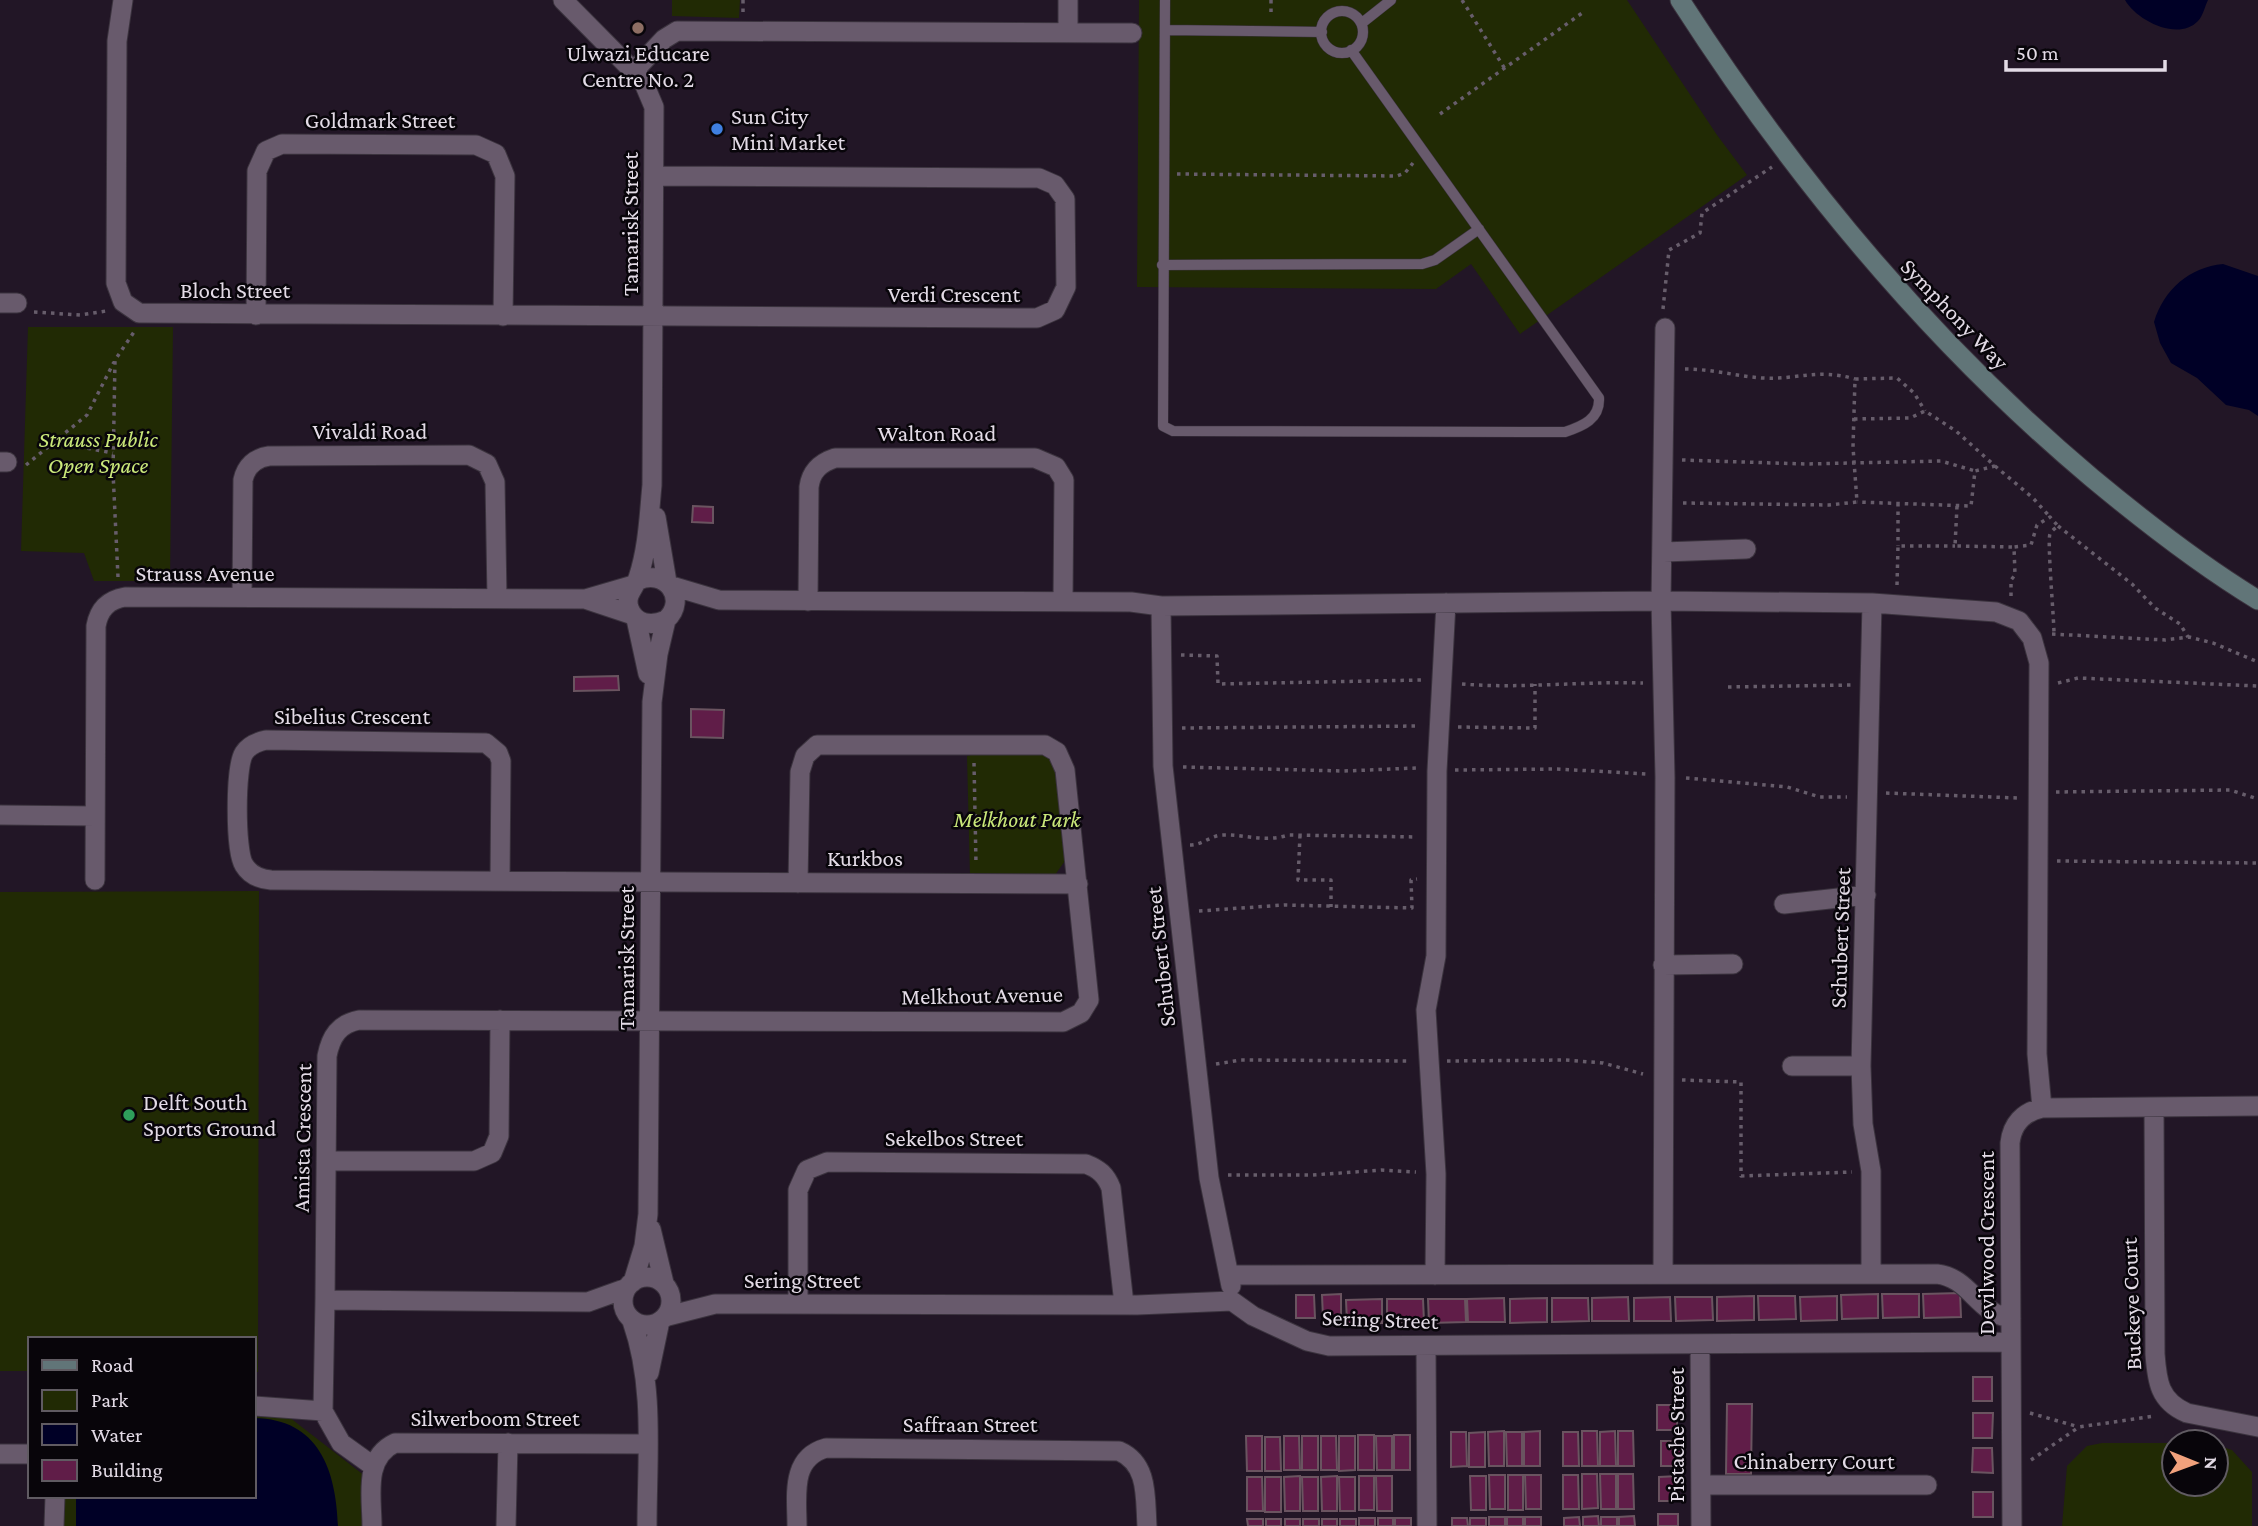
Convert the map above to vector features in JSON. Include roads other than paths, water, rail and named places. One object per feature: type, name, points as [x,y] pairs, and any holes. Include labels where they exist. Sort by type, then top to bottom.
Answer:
[{"type":"main road","name":"Symphony Way","points":[[1680,0],[1771,133],[1824,203],[1940,337],[2012,408],[2115,497],[2258,600]]},
{"type":"street","name":"Bloch Street","points":[[123,0],[117,41],[116,283],[131,308],[256,315],[654,317]]},
{"type":"street","name":"Tamarisk Street","points":[[563,0],[634,71],[648,88],[654,107],[652,485],[646,540],[635,583]]},
{"type":"street","points":[[1068,0],[1068,33]]},
{"type":"street","points":[[634,71],[664,39],[677,31],[1132,33]]},
{"type":"street","name":"Goldmark Street","points":[[256,315],[257,171],[266,151],[282,144],[476,145],[496,154],[503,168],[503,316]]},
{"type":"street","name":"Verdi Crescent","points":[[654,317],[1043,317],[1055,310],[1064,296],[1067,207],[1061,191],[1039,178],[655,176]]},
{"type":"street","points":[[1663,1274],[1661,1076],[1665,777],[1661,601],[1664,552],[1665,328]]},
{"type":"street","name":"Vivaldi Road","points":[[242,597],[243,480],[247,468],[257,459],[269,456],[469,455],[488,464],[494,476],[497,598]]},
{"type":"street","name":"Walton Road","points":[[808,601],[809,487],[813,473],[826,461],[835,458],[1035,458],[1050,462],[1064,480],[1063,601]]},
{"type":"street","name":"Tamarisk Street","points":[[652,485],[670,584]]},
{"type":"street","points":[[1664,552],[1746,549]]},
{"type":"street","points":[[719,600],[656,624],[635,617],[628,599],[635,583],[653,576],[719,600],[1131,601],[1161,606],[1661,601],[1872,603],[1996,612],[2019,621],[2032,638],[2039,663],[2037,1054],[2042,1108],[2258,1106]]},
{"type":"street","name":"Strauss Avenue","points":[[95,880],[96,626],[100,612],[118,598],[584,599],[635,583]]},
{"type":"street","points":[[668,618],[676,601],[670,584]]},
{"type":"street","name":"Strauss Avenue","points":[[584,599],[635,617]]},
{"type":"street","points":[[1435,1275],[1436,1174],[1426,1010],[1436,956],[1437,771],[1446,603]]},
{"type":"street","name":"Schubert Street","points":[[1871,1274],[1871,1171],[1863,1124],[1861,1066],[1872,603]]},
{"type":"street","name":"Schubert Street","points":[[1161,606],[1163,766],[1209,1178],[1231,1275],[1231,1301]]},
{"type":"street","name":"Tamarisk Street","points":[[635,617],[646,655],[652,702]]},
{"type":"street","name":"Tamarisk Street","points":[[630,1285],[644,1246],[649,1214],[652,702],[657,654],[668,618]]},
{"type":"street","name":"Sibelius Crescent","points":[[500,881],[501,761],[498,753],[486,743],[266,740],[254,744],[243,754],[239,771],[239,851],[244,866],[257,877],[271,880],[651,882]]},
{"type":"street","name":"Melkhout Avenue","points":[[650,1020],[1070,1020],[1086,1007],[1090,992],[1061,758],[1051,748],[1037,744],[825,743],[810,750],[800,772],[798,883]]},
{"type":"street","points":[[0,815],[95,816]]},
{"type":"street","name":"Kurkbos","points":[[651,882],[1078,884]]},
{"type":"street","points":[[1784,904],[1866,895]]},
{"type":"street","points":[[1663,965],[1732,964]]},
{"type":"street","name":"Amista Crescent","points":[[323,1411],[327,1056],[332,1038],[343,1025],[359,1020],[650,1020]]},
{"type":"street","points":[[326,1161],[474,1161],[492,1153],[499,1136],[500,1020]]},
{"type":"street","points":[[1792,1066],[1861,1066]]},
{"type":"street","name":"Buckeye Court","points":[[2154,1107],[2155,1354],[2161,1393],[2176,1408],[2203,1418],[2258,1427]]},
{"type":"street","name":"Devilwood Crescent","points":[[2012,1526],[2011,1134],[2021,1118],[2042,1108]]},
{"type":"street","name":"Sekelbos Street","points":[[798,1304],[798,1189],[807,1170],[827,1162],[1086,1164],[1094,1167],[1107,1179],[1111,1188],[1124,1304]]},
{"type":"street","name":"Tamarisk Street","points":[[649,1214],[666,1285]]},
{"type":"street","points":[[1231,1275],[1946,1275],[1968,1287],[1986,1310],[2011,1318]]},
{"type":"street","points":[[589,1302],[651,1278],[666,1285],[670,1300],[647,1381]]},
{"type":"street","points":[[630,1285],[623,1305],[643,1355],[647,1381],[647,1526]]},
{"type":"street","name":"Sering Street","points":[[666,1285],[715,1304]]},
{"type":"street","points":[[325,1300],[589,1302],[648,1325],[664,1318]]},
{"type":"street","name":"Sering Street","points":[[664,1318],[715,1304],[1124,1304],[1231,1301],[1253,1316],[1319,1345],[2011,1342]]},
{"type":"street","name":"Pistache Street","points":[[1700,1344],[1701,1526]]},
{"type":"street","points":[[1426,1346],[1427,1526]]},
{"type":"street","points":[[256,1406],[323,1411],[341,1443],[373,1466],[372,1526]]},
{"type":"street","name":"Silwerboom Street","points":[[373,1466],[380,1453],[395,1443],[647,1444]]},
{"type":"street","points":[[506,1526],[508,1443]]},
{"type":"street","name":"Saffraan Street","points":[[797,1526],[799,1472],[807,1458],[826,1448],[1119,1451],[1133,1459],[1141,1472],[1147,1526]]},
{"type":"street","points":[[0,1454],[28,1454]]},
{"type":"street","name":"Chinaberry Court","points":[[1701,1485],[1927,1485]]},
{"type":"street","points":[[54,1526],[55,1498]]},
{"type":"lane","points":[[1165,0],[1163,426],[1173,431],[1565,432],[1580,427],[1600,409],[1599,398],[1351,50]]},
{"type":"lane","points":[[1362,23],[1351,13],[1337,11],[1324,20],[1322,33],[1325,44],[1339,53],[1351,50],[1361,41],[1362,23],[1391,0]]},
{"type":"lane","points":[[1165,30],[1322,33]]},
{"type":"lane","points":[[1162,265],[1422,264],[1435,261],[1479,229]]},
{"type":"water","points":[[2125,0],[2208,0],[2203,14],[2190,27],[2169,29],[2138,15]]},
{"type":"water","points":[[2223,264],[2258,276],[2258,416],[2249,410],[2226,405],[2197,378],[2171,363],[2160,343],[2154,322],[2164,299],[2180,282],[2200,270]]},
{"type":"water","points":[[256,1418],[294,1427],[320,1451],[333,1486],[338,1526],[76,1526],[76,1498],[256,1498]]},
{"type":"place","name":"Ulwazi Educare Centre No. 2","points":[[638,28]]},
{"type":"place","name":"Sun City Mini Market","points":[[717,129]]},
{"type":"place","name":"Delft South Sports Ground","points":[[129,1115]]},
{"type":"park label","name":"Strauss Public Open Space","points":[[98,452]]},
{"type":"park label","name":"Melkhout Park","points":[[1017,819]]}]
